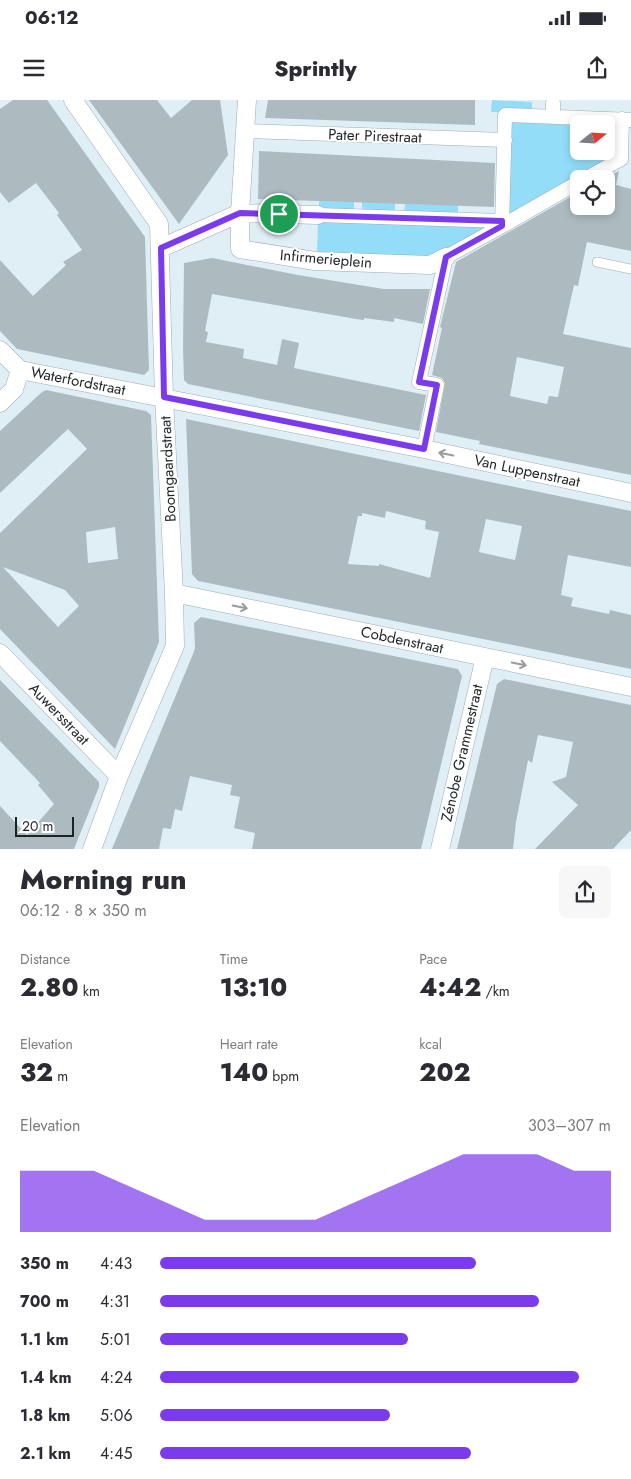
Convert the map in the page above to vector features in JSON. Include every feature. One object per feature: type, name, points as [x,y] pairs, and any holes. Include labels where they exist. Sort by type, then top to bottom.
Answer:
[{"type":"street","name":"Boomgaardstraat","points":[[73,100],[159,224],[164,397],[174,593],[174,646],[119,776],[92,849]]},
{"type":"street","points":[[240,213],[247,100]]},
{"type":"street","points":[[502,224],[505,115],[553,110],[626,120],[621,158],[600,170]]},
{"type":"street","name":"Pater Pirestraat","points":[[245,132],[505,140]]},
{"type":"street","points":[[424,449],[437,385],[419,382],[446,257],[570,187]]},
{"type":"street","points":[[161,248],[240,213],[502,224]]},
{"type":"street","name":"Infirmerieplein","points":[[240,213],[240,249],[315,261],[430,265],[446,257]]},
{"type":"street","name":"Waterfordstraat","points":[[0,350],[20,370],[164,397]]},
{"type":"street","points":[[0,403],[14,389],[20,370]]},
{"type":"street","name":"Van Luppenstraat","points":[[164,397],[631,493]]},
{"type":"street","name":"Cobdenstraat","points":[[174,593],[631,687]]},
{"type":"street","name":"Auwersstraat","points":[[0,653],[119,776]]},
{"type":"street","name":"Zénobe Grammestraat","points":[[440,849],[485,657]]},
{"type":"lane","points":[[597,262],[631,269]]},
{"type":"shaded area","points":[[492,100],[532,102],[532,113],[491,112]]},
{"type":"shaded area","points":[[510,120],[570,122],[570,160],[610,160],[593,170],[570,170],[570,181],[543,194],[542,198],[507,217]]},
{"type":"shaded area","points":[[615,123],[618,123],[617,156],[615,157]]},
{"type":"shaded area","points":[[319,201],[354,202],[354,213],[319,212]]},
{"type":"shaded area","points":[[362,202],[395,203],[395,215],[362,213]]},
{"type":"shaded area","points":[[405,204],[458,205],[458,217],[404,215]]},
{"type":"shaded area","points":[[318,218],[495,223],[439,258],[317,254]]},
{"type":"building","points":[[13,100],[47,100],[145,237],[149,370],[144,375],[17,349],[0,331],[0,260],[33,296],[66,265],[63,262],[82,250],[57,215],[59,213],[36,183],[9,203],[0,192],[0,109]]},
{"type":"building","points":[[89,100],[157,100],[171,118],[192,100],[220,100],[228,155],[179,224]]},
{"type":"building","points":[[268,100],[475,100],[475,125],[265,118]]},
{"type":"building","points":[[259,151],[495,163],[494,207],[258,199]]},
{"type":"building","points":[[619,171],[616,185],[631,189],[631,251],[587,242],[578,286],[574,285],[563,334],[631,348],[631,475],[479,444],[480,441],[436,432],[445,383],[442,378],[432,375],[442,328],[440,327],[456,262],[570,197],[570,215],[615,215],[615,173]],"holes":[[[517,357],[564,367],[558,397],[549,396],[547,404],[510,396]]]},
{"type":"building","points":[[212,258],[384,289],[430,289],[423,324],[394,318],[394,322],[364,318],[364,320],[356,319],[212,294],[205,331],[208,332],[206,342],[244,349],[243,358],[277,365],[282,339],[299,343],[294,368],[426,395],[419,431],[188,384],[184,380],[184,263]]},
{"type":"building","points":[[46,390],[146,411],[151,415],[159,642],[115,749],[0,629],[0,533],[87,449],[68,429],[0,493],[0,431]],"holes":[[[115,527],[118,559],[88,563],[86,532]],[[3,567],[65,590],[79,606],[58,627]]]},
{"type":"building","points":[[186,419],[631,511],[631,567],[568,555],[561,595],[573,598],[571,606],[609,614],[610,610],[631,615],[631,669],[198,581],[192,574]],"holes":[[[386,511],[426,521],[425,529],[439,532],[430,578],[379,564],[379,566],[348,564],[358,516],[362,516],[362,513],[385,518]],[[486,519],[522,526],[515,560],[479,552]]]},
{"type":"building","points":[[201,617],[458,669],[462,676],[421,849],[252,849],[255,833],[234,828],[240,797],[230,795],[232,785],[190,776],[182,811],[175,809],[171,829],[163,828],[159,849],[112,849],[193,654],[195,648],[194,623]]},
{"type":"building","points":[[504,679],[631,705],[631,830],[613,849],[535,849],[578,805],[552,782],[566,777],[573,742],[538,735],[532,763],[528,760],[516,822],[513,849],[457,849],[497,684]]},
{"type":"building","points":[[0,680],[99,782],[99,787],[74,849],[0,849],[0,806],[27,835],[54,804],[38,785],[40,783],[0,741]]},
{"type":"route","points":[[240,213],[279,214],[502,221],[502,226],[446,257],[419,382],[437,385],[424,449],[164,397],[161,248],[240,213]]}]
